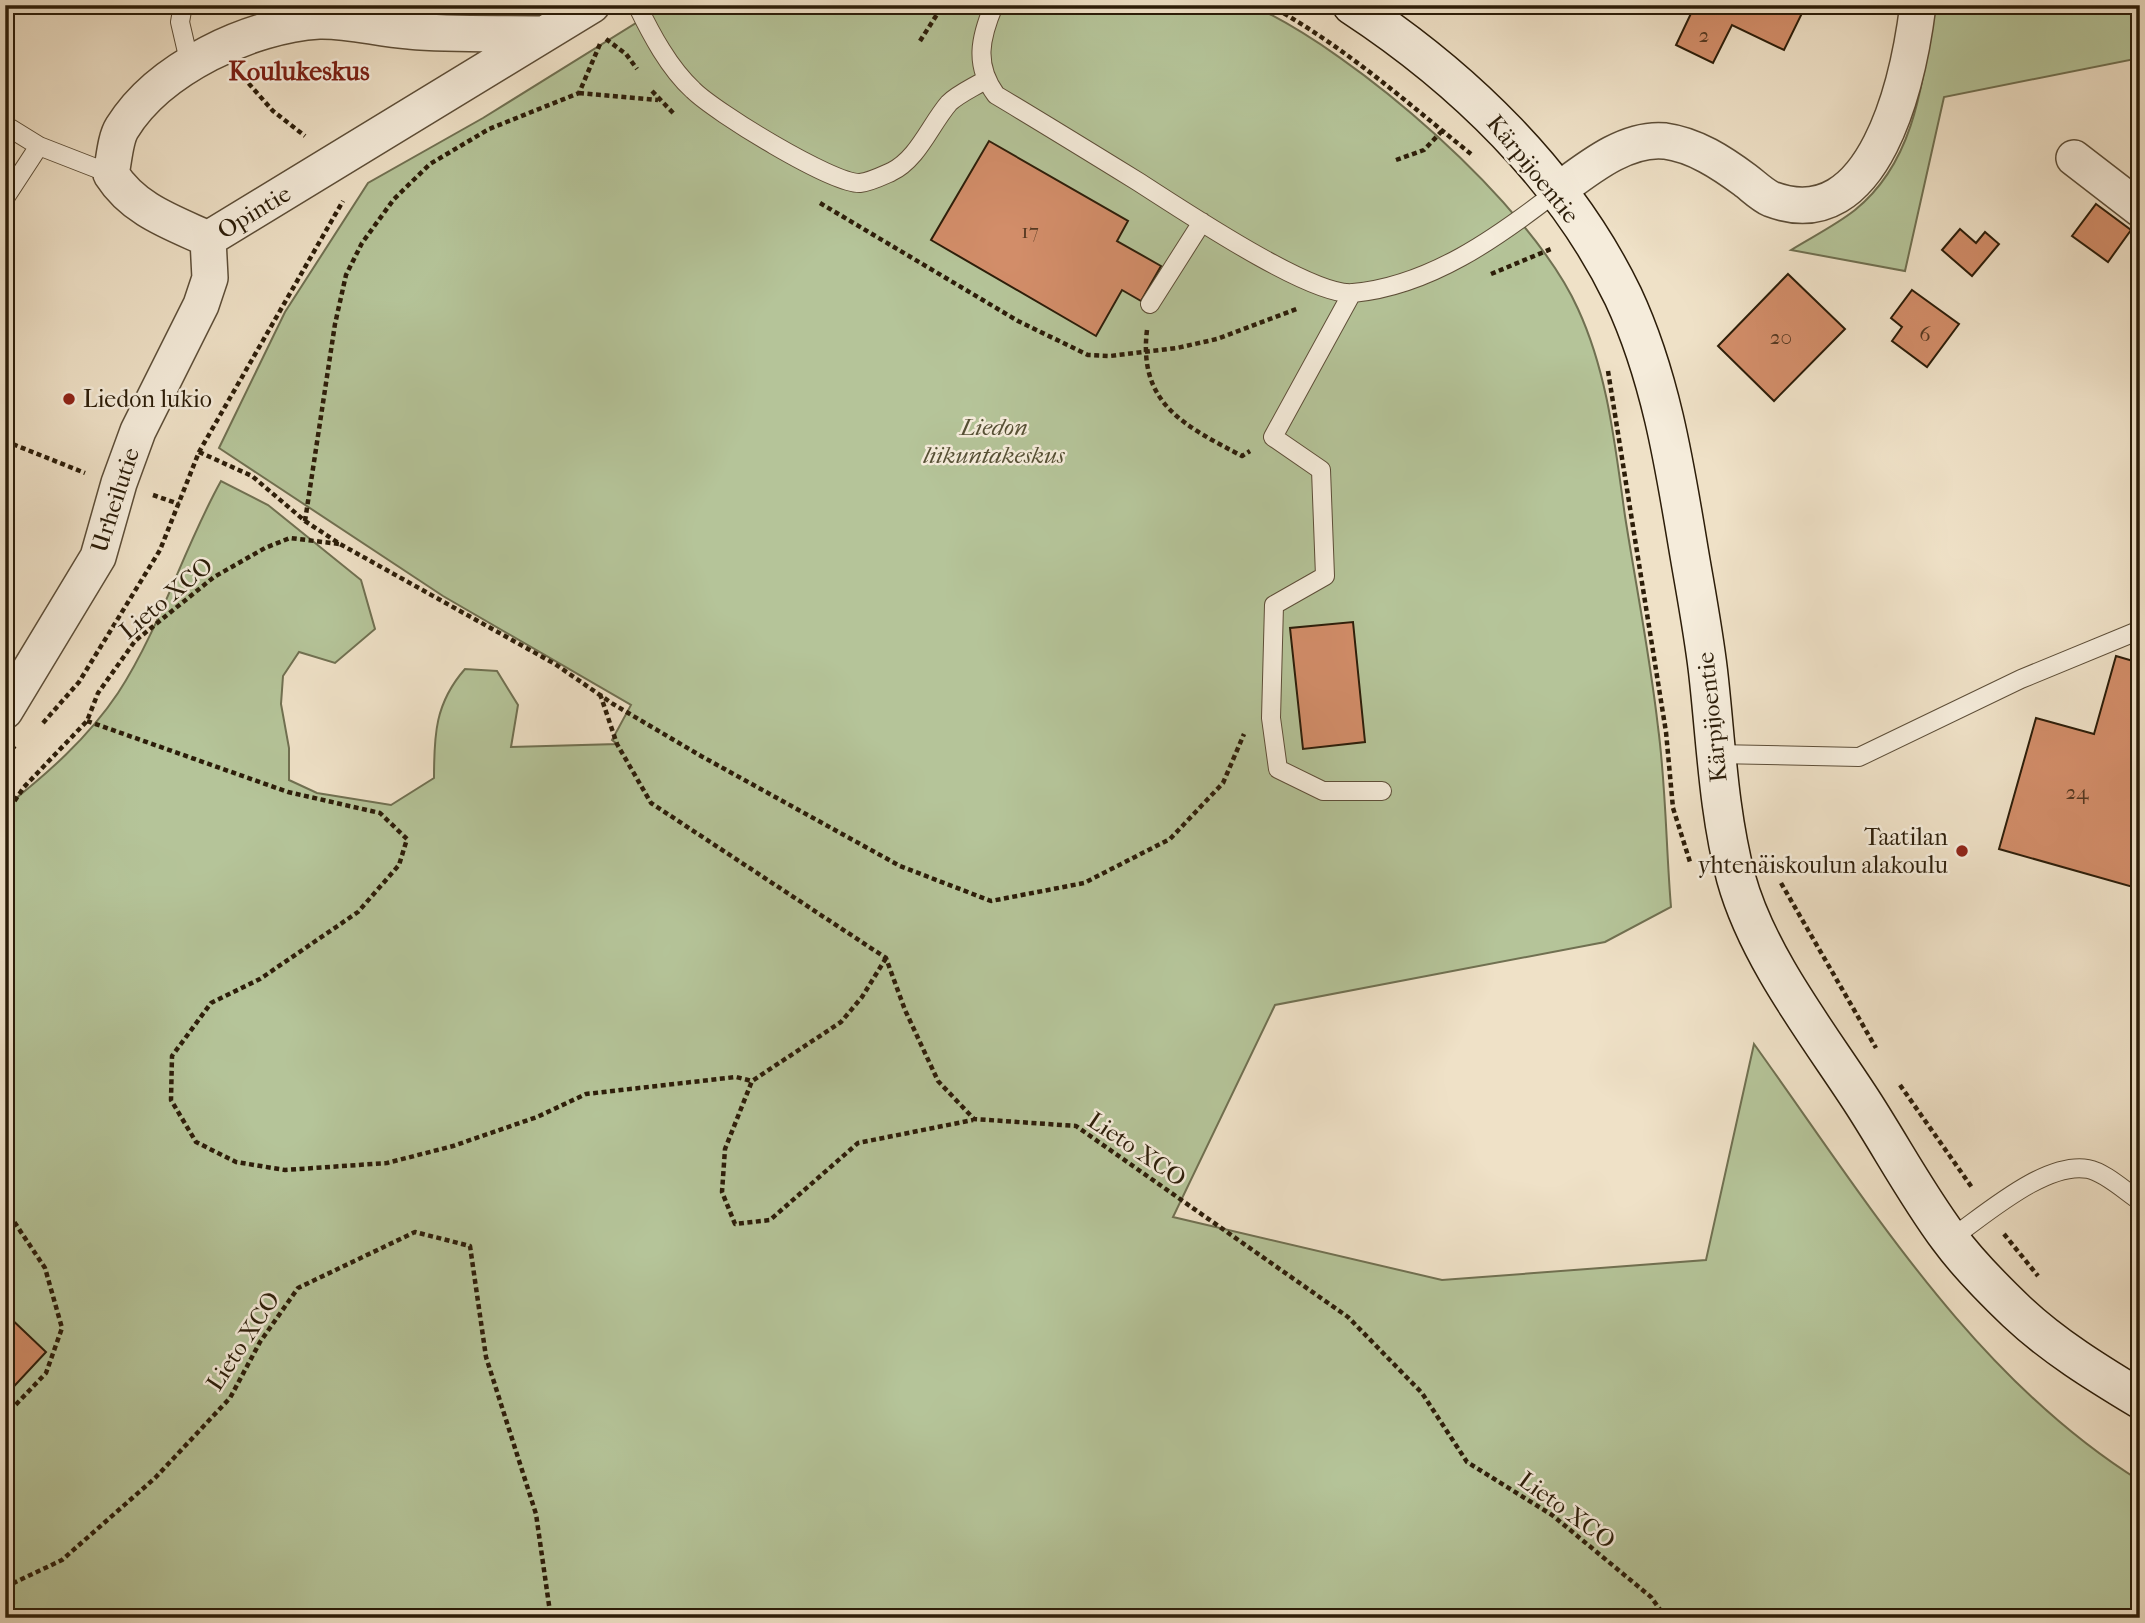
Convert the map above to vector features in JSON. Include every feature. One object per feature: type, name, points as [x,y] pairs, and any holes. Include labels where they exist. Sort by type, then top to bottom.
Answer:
[{"type":"street","name":"Kärpijoentie","points":[[1352,5],[1442,69],[1516,143],[1595,246],[1622,295],[1647,354],[1665,416],[1708,671],[1715,754],[1737,881],[1763,942],[1789,989],[1950,1240],[2018,1314],[2086,1366],[2140,1399]]},
{"type":"street","points":[[1556,192],[1613,153],[1648,142],[1664,141],[1692,148],[1726,166],[1771,199],[1815,206],[1852,187],[1879,152],[1903,79],[1918,5]]},
{"type":"street","name":"Opintie","points":[[111,174],[122,191],[136,204],[208,239],[235,225],[542,34],[597,21]]},
{"type":"street","points":[[111,174],[121,129],[156,90],[190,65],[227,44],[275,27],[346,22],[407,31],[542,34]]},
{"type":"street","points":[[2074,158],[2140,209]]},
{"type":"street","name":"Urheilutie","points":[[15,725],[98,557],[119,483],[138,431],[201,305],[210,278],[208,239]]},
{"type":"lane","points":[[183,5],[180,22],[190,65]]},
{"type":"lane","points":[[637,5],[675,69],[692,89],[714,107],[811,165],[837,177],[860,183],[895,170],[924,139],[950,102],[985,80]]},
{"type":"lane","points":[[994,5],[981,46],[979,62],[985,80],[996,94],[1202,222],[1325,289],[1352,293],[1430,272],[1479,247],[1556,192]]},
{"type":"lane","points":[[5,125],[39,146],[111,174]]},
{"type":"lane","points":[[5,198],[39,146]]},
{"type":"lane","points":[[1150,304],[1202,222]]},
{"type":"lane","points":[[1352,293],[1273,437],[1321,470],[1325,576],[1274,605],[1271,718],[1278,769],[1323,791],[1382,791]]},
{"type":"lane","points":[[1715,754],[1859,757],[2021,679],[2140,630]]},
{"type":"lane","points":[[1950,1240],[2026,1187],[2059,1170],[2090,1169],[2140,1201]]},
{"type":"path","points":[[920,41],[943,5]]},
{"type":"path","points":[[1269,5],[1303,24],[1368,69],[1479,160]]},
{"type":"path","points":[[591,44],[597,21]]},
{"type":"path","points":[[579,93],[597,21]]},
{"type":"path","points":[[626,54],[639,72]]},
{"type":"path","points":[[237,66],[273,111],[312,142]]},
{"type":"path","points":[[646,82],[659,100],[683,121]]},
{"type":"path","points":[[305,521],[335,324],[346,275],[362,243],[394,199],[430,164],[489,129],[579,93],[659,100]]},
{"type":"path","points":[[1396,160],[1424,150],[1442,131]]},
{"type":"path","points":[[33,731],[79,682],[160,550],[199,452],[348,192]]},
{"type":"path","points":[[815,200],[1018,321],[1088,355],[1144,352],[1217,339],[1303,306],[1325,289]]},
{"type":"path","points":[[1546,241],[1556,255]]},
{"type":"path","points":[[1147,326],[1144,352],[1150,383],[1166,407],[1186,426],[1242,456],[1273,437]]},
{"type":"path","points":[[1607,364],[1617,409],[1666,732],[1672,808],[1694,874],[1733,863]]},
{"type":"path","points":[[199,452],[252,476],[305,521],[340,544],[555,664],[701,756],[900,866],[991,901],[1084,883],[1170,839],[1223,783],[1245,731],[1271,718]]},
{"type":"path","name":"Lieto XCO","points":[[5,815],[24,788],[87,721],[98,692],[135,641],[215,577],[265,548],[290,538],[340,544]]},
{"type":"path","points":[[600,694],[617,744],[651,803],[886,958],[905,1010],[938,1081],[974,1119]]},
{"type":"path","points":[[87,721],[288,792],[380,813],[407,839],[399,865],[358,912],[260,979],[211,1003],[172,1056],[171,1100],[196,1142],[236,1162],[285,1170],[387,1163],[453,1146],[537,1117],[586,1094],[736,1077],[752,1081],[841,1022],[862,997],[886,958]]},
{"type":"path","points":[[5,755],[15,725]]},
{"type":"path","points":[[1777,877],[1880,1056]]},
{"type":"path","points":[[1896,1078],[2012,1245],[2048,1286]]},
{"type":"path","name":"Lieto XCO","points":[[752,1081],[725,1149],[722,1192],[735,1224],[770,1220],[858,1143],[974,1119],[1076,1126],[1348,1317],[1422,1393],[1468,1462],[1552,1515],[1651,1597],[1666,1618]]},
{"type":"path","points":[[5,1208],[45,1268],[62,1328],[46,1373],[5,1416]]},
{"type":"path","name":"Lieto XCO","points":[[5,1587],[62,1560],[155,1478],[230,1398],[260,1342],[299,1288],[415,1232],[470,1246],[486,1357],[536,1514],[550,1612],[556,1618]]},
{"type":"green space","name":"Liedon liikuntakeskus","points":[[665,5],[1251,5],[1293,27],[1388,94],[1482,179],[1522,224],[1555,268],[1578,309],[1597,359],[1614,437],[1655,700],[1663,772],[1671,907],[1605,942],[1275,1005],[1173,1217],[1442,1280],[1706,1260],[1754,1044],[1882,1224],[1974,1338],[2025,1391],[2080,1439],[2140,1481],[2140,1618],[5,1618],[5,807],[66,754],[94,725],[118,693],[147,642],[221,481],[268,505],[361,580],[375,629],[335,663],[299,652],[283,676],[281,704],[289,748],[289,780],[317,793],[391,805],[434,778],[438,720],[448,694],[465,669],[497,671],[518,705],[511,747],[617,744],[612,740],[631,705],[443,596],[219,448],[285,312],[368,183],[483,118]]},
{"type":"green space","points":[[1934,5],[2140,5],[2140,58],[1944,97],[1905,271],[1791,250],[1855,210],[1876,190],[1892,167],[1914,116],[1921,89]]},
{"type":"building","points":[[1695,5],[1806,5],[1784,50],[1732,25],[1713,63],[1676,45]]},
{"type":"building","points":[[989,141],[1128,221],[1117,241],[1161,266],[1141,301],[1122,290],[1096,336],[931,240]]},
{"type":"building","points":[[2096,204],[2131,230],[2108,262],[2072,236]]},
{"type":"building","points":[[1960,229],[1976,243],[1985,232],[1999,244],[1972,276],[1942,250]]},
{"type":"building","points":[[1788,274],[1845,329],[1774,401],[1718,346]]},
{"type":"building","points":[[1912,290],[1959,324],[1927,367],[1892,341],[1902,327],[1891,318]]},
{"type":"building","points":[[1353,622],[1365,742],[1303,749],[1290,628]]},
{"type":"building","points":[[2116,656],[2140,663],[2140,889],[1999,849],[2036,718],[2094,734]]},
{"type":"building","points":[[5,1313],[46,1352],[5,1396]]},
{"type":"place","name":"Liedon lukio","points":[[69,399]]},
{"type":"place","name":"Taatilan yhtenäiskoulun alakoulu","points":[[1962,851]]},
{"type":"district","name":"Koulukeskus","points":[[299,71]]}]
